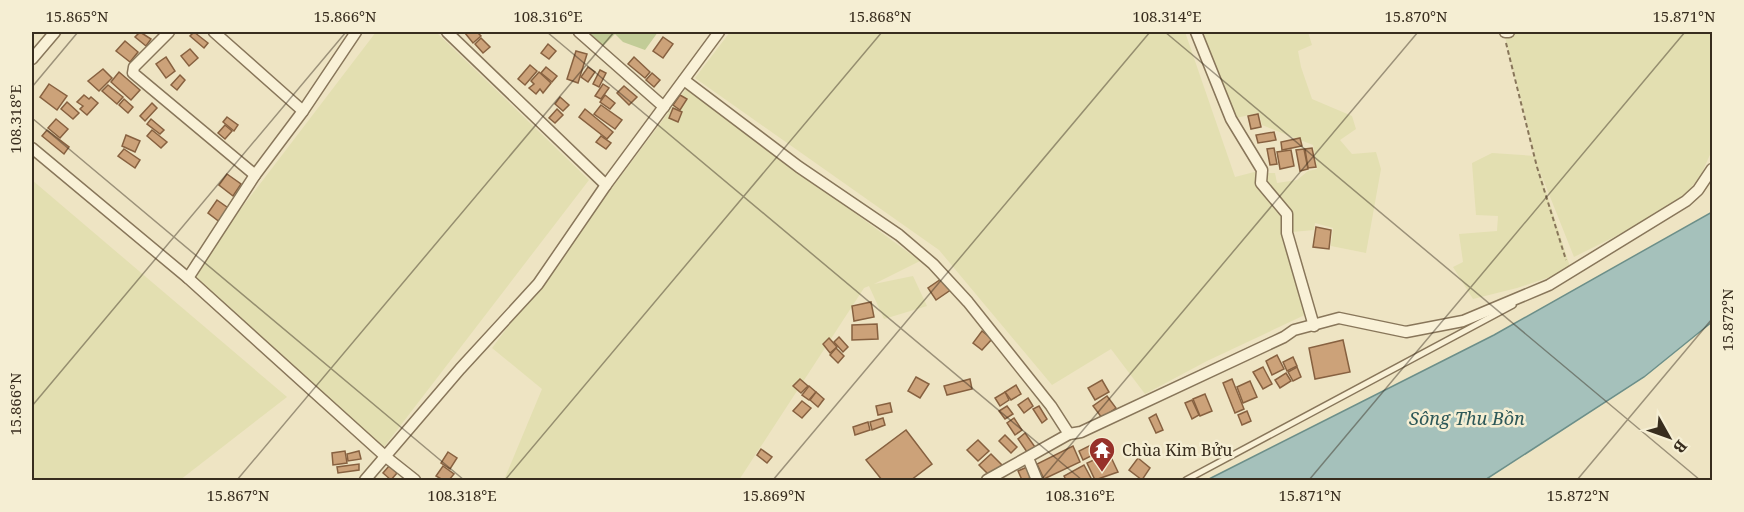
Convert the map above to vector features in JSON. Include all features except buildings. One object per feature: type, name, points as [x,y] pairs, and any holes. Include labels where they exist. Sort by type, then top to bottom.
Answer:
[{"type":"street","points":[[32,59],[55,32]]},
{"type":"street","points":[[169,32],[134,67],[133,73],[255,175]]},
{"type":"street","points":[[214,32],[303,111]]},
{"type":"street","points":[[188,278],[255,175],[303,111],[356,32]]},
{"type":"street","points":[[579,32],[664,107]]},
{"type":"street","points":[[365,480],[460,369],[538,284],[606,185],[719,32]]},
{"type":"street","points":[[1196,32],[1231,119],[1262,170],[1261,183],[1287,214],[1287,232],[1314,326]]},
{"type":"street","points":[[452,34],[606,185]]},
{"type":"street","points":[[684,80],[799,167],[899,235],[933,264],[968,302],[1051,406],[1069,434]]},
{"type":"street","points":[[32,148],[188,278],[386,457],[415,480]]},
{"type":"street","points":[[987,480],[1069,434],[1081,432],[1284,337],[1294,330],[1339,318],[1406,332],[1463,321],[1549,285],[1686,201],[1698,190],[1713,169]]},
{"type":"street","points":[[1029,458],[1037,480]]},
{"type":"lane","points":[[1186,480],[1549,285]]},
{"type":"path","points":[[1506,33],[1538,167],[1570,273]]},
{"type":"shaded area","points":[[376,32],[436,32],[589,180],[384,447],[188,278]]},
{"type":"shaded area","points":[[730,32],[1185,32],[1235,177],[1262,170],[1264,173],[1275,173],[1277,183],[1297,180],[1308,171],[1317,169],[1313,145],[1262,125],[1259,113],[1231,119],[1196,32],[1308,32],[1312,45],[1298,51],[1312,99],[1352,116],[1356,129],[1340,140],[1352,154],[1376,152],[1381,169],[1366,253],[1331,246],[1333,228],[1315,223],[1314,230],[1292,232],[1309,313],[1207,361],[1145,394],[1111,349],[1052,385],[939,250],[695,78]]},
{"type":"shaded area","points":[[1519,32],[1712,32],[1712,150],[1701,175],[1686,194],[1640,224],[1574,257],[1539,169],[1571,270],[1517,288],[1473,299],[1453,267],[1463,262],[1459,234],[1497,231],[1498,216],[1476,215],[1472,163],[1492,153],[1535,156],[1505,37]]},
{"type":"shaded area","points":[[686,89],[920,261],[874,284],[913,276],[927,306],[884,319],[869,286],[864,288],[739,480],[504,480],[542,389],[492,348]]},
{"type":"shaded area","points":[[32,180],[287,397],[180,480],[32,480]]},
{"type":"green space","points":[[584,32],[658,32],[645,50],[623,42],[615,34],[600,49]]},
{"type":"water","name":"Sông Thu Bồn","points":[[1712,212],[1712,322],[1644,377],[1485,480],[1207,480],[1494,335]]},
{"type":"place","name":"Chùa Kim Bửu","points":[[1102,473]]}]
